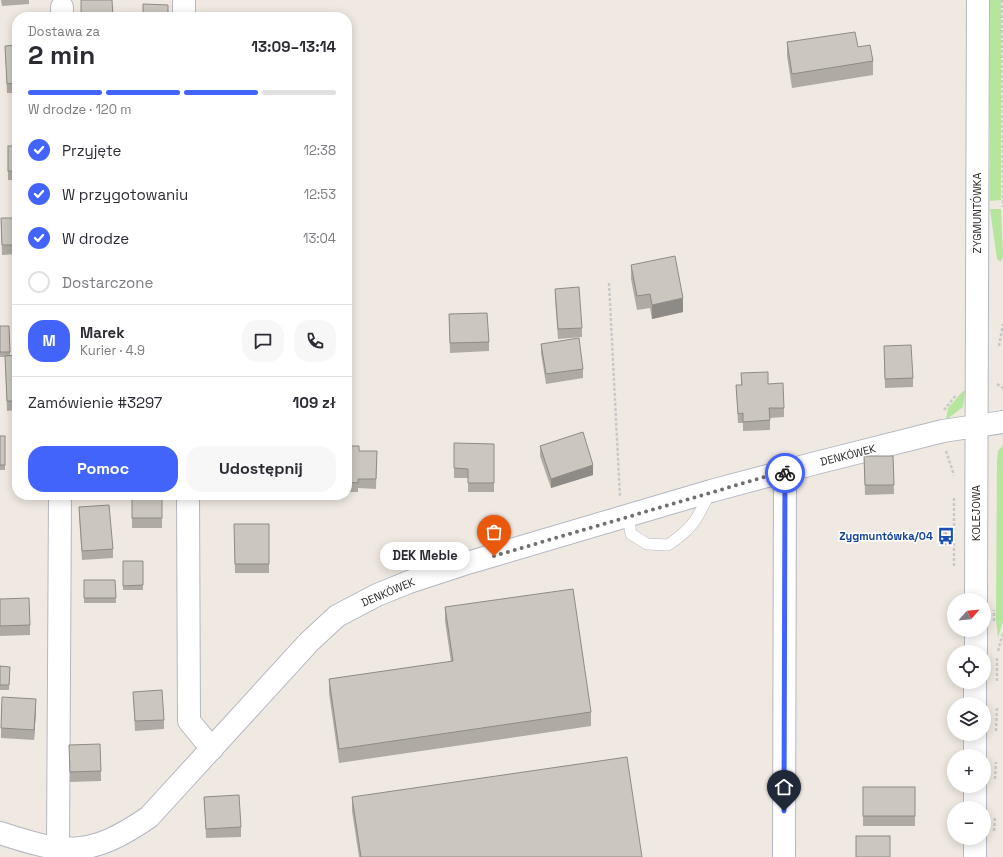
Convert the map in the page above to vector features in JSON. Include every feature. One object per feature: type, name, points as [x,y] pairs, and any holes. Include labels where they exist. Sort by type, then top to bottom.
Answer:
[{"type":"street","points":[[184,0],[184,12]]},
{"type":"street","name":"ZYGMUNTÓWKA","points":[[976,426],[978,0]]},
{"type":"street","name":"DENKÓWEK","points":[[0,833],[33,844],[58,848],[83,849],[105,843],[124,834],[149,817],[309,642],[337,616],[377,595],[409,582],[628,516],[785,471],[943,431],[1003,422]]},
{"type":"street","name":"KOLEJOWA","points":[[976,426],[976,593]]},
{"type":"street","points":[[784,857],[785,471]]},
{"type":"street","points":[[58,848],[60,500]]},
{"type":"street","points":[[188,500],[189,721],[212,749]]},
{"type":"street","points":[[975,845],[975,857]]},
{"type":"lane","points":[[628,516],[631,534],[648,544],[668,546],[697,520],[711,492]]},
{"type":"path","points":[[1002,0],[1003,207]]},
{"type":"path","points":[[609,283],[620,497],[628,516]]},
{"type":"path","points":[[943,418],[943,411],[957,394]]},
{"type":"path","points":[[944,447],[954,473],[954,481]]},
{"type":"path","points":[[954,496],[953,565],[955,572]]},
{"type":"path","points":[[998,654],[1003,633]]},
{"type":"green space","points":[[990,0],[1001,0],[1001,200],[990,201]]},
{"type":"green space","points":[[990,209],[1001,209],[1003,256],[1001,262],[997,259]]},
{"type":"green space","points":[[963,391],[965,391],[963,407],[946,420],[948,408]]},
{"type":"green space","points":[[1003,445],[1003,621],[998,638],[996,621],[997,461],[998,451]]},
{"type":"building","points":[[81,0],[112,0],[113,12],[81,12]]},
{"type":"building","points":[[143,4],[168,5],[168,12],[143,12]]},
{"type":"building","points":[[855,32],[858,47],[870,45],[873,61],[792,74],[787,42]]},
{"type":"building","points":[[12,45],[12,84],[7,84],[5,46]]},
{"type":"building","points":[[8,146],[12,146],[12,171],[8,171]]},
{"type":"building","points":[[1,218],[12,218],[12,245],[2,245]]},
{"type":"building","points":[[675,256],[683,298],[652,305],[650,294],[637,296],[631,265]]},
{"type":"building","points":[[579,287],[582,328],[558,329],[555,289]]},
{"type":"building","points":[[487,313],[489,342],[450,343],[449,314]]},
{"type":"building","points":[[0,326],[9,326],[10,352],[0,352]]},
{"type":"building","points":[[579,338],[583,369],[546,374],[541,344]]},
{"type":"building","points":[[911,345],[913,378],[885,379],[884,346]]},
{"type":"building","points":[[12,355],[12,401],[7,401],[5,356]]},
{"type":"building","points":[[768,372],[768,384],[783,383],[784,408],[769,408],[770,420],[743,422],[743,413],[738,414],[736,385],[742,385],[741,373]]},
{"type":"building","points":[[583,432],[593,465],[551,479],[540,446]]},
{"type":"building","points":[[0,436],[5,436],[5,465],[0,465]]},
{"type":"building","points":[[454,443],[494,444],[494,483],[468,483],[468,469],[454,468]]},
{"type":"building","points":[[352,446],[359,446],[359,451],[377,451],[376,479],[358,479],[358,483],[352,482]]},
{"type":"building","points":[[864,456],[893,456],[894,485],[865,485]]},
{"type":"building","points":[[132,500],[162,500],[162,518],[132,518]]},
{"type":"building","points":[[109,505],[113,549],[82,551],[79,507]]},
{"type":"building","points":[[234,524],[269,524],[269,564],[235,564]]},
{"type":"building","points":[[941,528],[946,528],[946,540],[942,540]]},
{"type":"building","points":[[123,561],[143,561],[143,585],[123,586]]},
{"type":"building","points":[[84,580],[115,580],[116,598],[84,598]]},
{"type":"building","points":[[573,589],[591,712],[339,749],[329,679],[453,661],[445,607]]},
{"type":"building","points":[[29,598],[30,625],[0,626],[0,599]]},
{"type":"building","points":[[0,666],[10,667],[9,685],[0,685]]},
{"type":"building","points":[[162,690],[164,720],[135,721],[133,692]]},
{"type":"building","points":[[2,697],[36,699],[34,730],[1,728]]},
{"type":"building","points":[[100,744],[101,771],[70,772],[69,745]]},
{"type":"building","points":[[627,757],[642,857],[361,857],[352,797]]},
{"type":"building","points":[[863,787],[915,787],[915,816],[863,816]]},
{"type":"building","points":[[239,795],[241,827],[206,829],[204,797]]},
{"type":"building","points":[[856,836],[890,836],[890,857],[856,857]]},
{"type":"way so far","points":[[494,556],[711,492],[785,471],[785,473]]},
{"type":"place","name":"Zygmuntówka/04","points":[[946,536]]},
{"type":"place","name":"DEK Meble","points":[[494,556]]},
{"type":"route","points":[[784,811],[785,473]]}]
